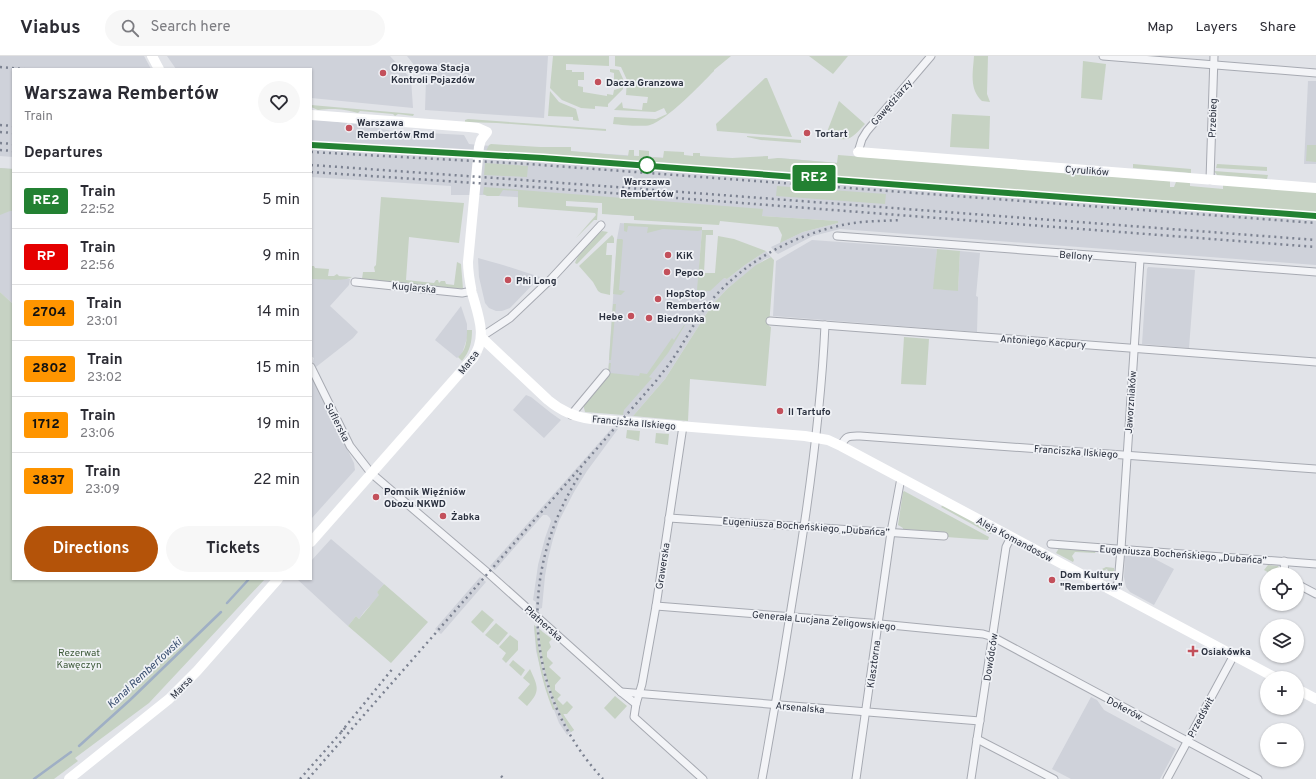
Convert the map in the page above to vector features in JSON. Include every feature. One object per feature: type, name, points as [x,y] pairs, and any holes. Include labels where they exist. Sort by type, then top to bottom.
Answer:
[{"type":"main road","points":[[152,56],[158,68]]},
{"type":"main road","name":"Marsa","points":[[312,115],[469,127],[478,128],[487,132],[481,140],[479,147],[469,251],[469,272],[472,291],[480,320],[481,337],[479,349],[473,358],[312,541]]},
{"type":"main road","name":"Cyrulików","points":[[858,152],[1316,188]]},
{"type":"main road","name":"Franciszka Ilskiego","points":[[481,337],[558,409],[571,415],[591,419],[816,438]]},
{"type":"main road","name":"Aleja Komandosów","points":[[816,438],[828,440],[841,446],[1263,671]]},
{"type":"main road","name":"Marsa","points":[[69,779],[169,699],[197,670],[277,580]]},
{"type":"main road","points":[[1304,693],[1316,700]]},
{"type":"street","name":"Gawędziarzy","points":[[858,152],[862,139],[867,131],[931,56]]},
{"type":"street","points":[[1102,56],[1316,73]]},
{"type":"street","name":"Przebieg","points":[[1210,180],[1214,56]]},
{"type":"street","points":[[481,337],[510,318],[552,278],[601,225]]},
{"type":"street","name":"Bellony","points":[[837,236],[1140,260],[1316,272]]},
{"type":"street","name":"Jaworzniaków","points":[[1114,591],[1118,582],[1121,549],[1133,348],[1140,260]]},
{"type":"street","name":"Kuglarska","points":[[355,282],[460,293],[472,291]]},
{"type":"street","name":"Antoniego Kacpury","points":[[770,321],[1316,362]]},
{"type":"street","points":[[762,779],[776,705],[805,526],[816,438],[825,325]]},
{"type":"street","name":"Suflerska","points":[[312,369],[350,446],[371,473]]},
{"type":"street","points":[[571,415],[606,373]]},
{"type":"street","name":"Grawerska","points":[[636,704],[640,693],[656,606],[683,426]]},
{"type":"street","name":"Franciszka Ilskiego","points":[[841,446],[844,440],[850,436],[1316,469]]},
{"type":"street","name":"Płatnerska","points":[[371,473],[636,704]]},
{"type":"street","name":"Klasztorna","points":[[856,779],[891,532],[901,478]]},
{"type":"street","name":"Eugeniusza Bocheńskiego „Dubańca”","points":[[669,518],[944,536]]},
{"type":"street","name":"Dowódców","points":[[971,779],[1006,547],[1011,537]]},
{"type":"street","name":"Eugeniusza Bocheńskiego „Dubańca”","points":[[1051,544],[1316,564]]},
{"type":"street","points":[[1284,561],[1284,567]]},
{"type":"street","points":[[1304,588],[1316,594]]},
{"type":"street","name":"Generała Lucjana Żeligowskiego","points":[[656,606],[879,624],[983,634],[993,637]]},
{"type":"street","name":"Dokerów","points":[[993,637],[1258,779]]},
{"type":"street","name":"Przedświt","points":[[1167,779],[1234,655]]},
{"type":"street","name":"Arsenalska","points":[[621,692],[980,721]]},
{"type":"street","points":[[636,704],[635,718],[703,779]]},
{"type":"street","points":[[977,739],[1054,779]]},
{"type":"shaded area","points":[[0,56],[144,56],[150,68],[12,68],[12,157],[0,156]]},
{"type":"shaded area","points":[[167,56],[390,56],[411,79],[413,108],[312,98],[312,68],[175,68]]},
{"type":"shaded area","points":[[407,56],[548,56],[544,118],[425,110],[426,80]]},
{"type":"shaded area","points":[[1308,81],[1316,81],[1316,164],[1304,164]]},
{"type":"shaded area","points":[[312,119],[357,124],[392,131],[464,135],[469,144],[491,146],[758,164],[778,158],[1316,201],[1316,265],[840,229],[813,236],[778,254],[771,247],[803,232],[838,223],[838,221],[748,215],[631,216],[602,214],[602,203],[486,195],[451,195],[451,186],[312,177]]},
{"type":"shaded area","points":[[0,168],[12,169],[12,303],[0,292]]},
{"type":"shaded area","name":"HopStop Rembertów","points":[[620,223],[702,230],[698,280],[727,279],[766,251],[771,257],[765,259],[728,288],[712,305],[665,379],[633,416],[623,415],[623,410],[651,378],[608,374],[617,239]]},
{"type":"shaded area","points":[[812,240],[937,249],[934,289],[958,290],[960,251],[980,253],[976,296],[978,297],[977,332],[773,316],[776,261]]},
{"type":"shaded area","points":[[478,258],[540,277],[510,308],[502,311],[496,311],[489,308],[485,303],[479,277]]},
{"type":"shaded area","points":[[1148,267],[1195,270],[1189,348],[1142,344]]},
{"type":"shaded area","points":[[312,279],[350,279],[349,285],[330,306],[358,332],[353,338],[316,367],[313,362],[314,358],[312,357]]},
{"type":"shaded area","points":[[461,306],[467,324],[467,338],[462,354],[457,358],[435,340]]},
{"type":"shaded area","points":[[312,378],[354,463],[355,470],[312,518]]},
{"type":"shaded area","points":[[526,395],[531,397],[561,420],[544,438],[513,410]]},
{"type":"shaded area","points":[[612,428],[618,429],[587,471],[559,521],[548,559],[542,608],[539,609],[539,614],[535,612],[536,602],[533,600],[538,565],[551,521],[547,515],[543,515],[495,570],[490,566]]},
{"type":"shaded area","points":[[331,539],[384,584],[377,592],[380,595],[359,619],[356,616],[348,626],[298,580],[312,580],[312,560]]},
{"type":"shaded area","points":[[1127,553],[1155,555],[1155,559],[1174,569],[1154,605],[1130,592],[1126,587],[1124,577],[1125,555],[1127,555]]},
{"type":"shaded area","points":[[480,577],[486,582],[441,634],[435,629]]},
{"type":"shaded area","points":[[534,625],[542,631],[543,647],[558,701],[566,720],[574,730],[567,735],[559,723],[545,686],[536,651]]},
{"type":"shaded area","points":[[1091,697],[1097,700],[1104,710],[1176,749],[1160,779],[1071,779],[1052,769]]},
{"type":"green space","points":[[553,56],[609,56],[609,66],[566,64],[566,70],[572,70],[572,72],[584,72],[584,80],[578,80],[578,86],[583,87],[583,92],[607,96],[607,94],[613,95],[614,90],[621,88],[621,85],[614,83],[614,73],[610,72],[610,69],[619,70],[624,81],[623,89],[608,104],[608,107],[595,106],[595,109],[581,108],[562,100],[550,88]]},
{"type":"green space","points":[[615,56],[731,56],[714,70],[692,93],[674,109],[657,122],[650,125],[632,126],[613,124],[614,117],[656,119],[667,114],[664,108],[655,112],[614,110],[622,102],[623,108],[642,110],[643,103],[647,103],[648,97],[626,95],[627,80],[621,67],[615,66]]},
{"type":"green space","points":[[809,56],[848,56],[833,74]]},
{"type":"green space","points":[[974,56],[988,56],[987,94],[990,102],[982,101],[973,86]]},
{"type":"green space","points":[[1083,61],[1106,64],[1102,100],[1081,98]]},
{"type":"green space","points":[[765,78],[767,78],[792,137],[717,131],[716,124]]},
{"type":"green space","points":[[550,91],[559,102],[576,109],[579,121],[573,120],[573,117],[548,116]]},
{"type":"green space","points":[[839,101],[865,124],[848,139],[825,137]]},
{"type":"green space","points":[[312,105],[414,114],[413,116],[398,114],[395,116],[393,114],[360,111],[358,113],[338,109],[318,110],[312,107]]},
{"type":"green space","points":[[952,114],[990,116],[989,149],[950,147]]},
{"type":"green space","points":[[465,120],[606,129],[606,131],[465,122]]},
{"type":"green space","points":[[747,136],[801,140],[801,143],[761,140]]},
{"type":"green space","points":[[491,144],[571,147],[571,151],[628,156],[629,150],[634,150],[634,156],[639,156],[639,150],[649,151],[649,157],[663,158],[664,151],[684,152],[684,155],[693,156],[693,153],[700,153],[700,156],[732,158],[768,156],[768,159],[778,158],[837,163],[838,155],[1170,181],[1170,187],[1174,187],[1176,182],[1190,182],[1190,186],[1223,189],[1223,185],[1316,192],[1316,213],[486,151]]},
{"type":"green space","points":[[1307,145],[1316,145],[1316,162],[1306,161]]},
{"type":"green space","points":[[485,163],[528,166],[527,177],[484,175]]},
{"type":"green space","points":[[1133,164],[1191,169],[1191,173],[1133,168]]},
{"type":"green space","points":[[1217,164],[1267,167],[1267,171],[1216,168]]},
{"type":"green space","points":[[0,168],[12,169],[12,211],[0,215]]},
{"type":"green space","points":[[1214,171],[1268,175],[1267,179],[1217,175]]},
{"type":"green space","points":[[777,186],[886,194],[885,204],[776,196]]},
{"type":"green space","points":[[484,187],[763,209],[762,216],[838,221],[838,223],[803,232],[780,243],[782,235],[778,227],[720,221],[719,225],[634,220],[634,216],[602,214],[602,203],[566,201],[566,206],[598,208],[597,220],[594,220],[576,238],[596,215],[595,213],[518,207],[518,191],[503,190],[499,196],[487,196],[483,194]]},
{"type":"green space","points":[[381,197],[464,203],[459,243],[409,237],[406,280],[434,283],[438,280],[439,283],[441,281],[445,281],[446,284],[454,285],[457,262],[461,264],[463,289],[388,283],[362,279],[363,272],[375,272],[374,267],[376,265]]},
{"type":"green space","points":[[624,223],[702,227],[702,230],[663,229],[647,233],[648,227],[628,226],[627,232],[624,231]]},
{"type":"green space","points":[[702,230],[713,230],[713,235],[706,235],[704,273],[715,273],[718,236],[734,239],[766,251],[727,279],[724,278],[710,291],[697,290]]},
{"type":"green space","points":[[602,231],[608,232],[577,264],[575,263],[579,254],[586,245]]},
{"type":"green space","points":[[612,235],[614,238],[614,243],[607,243],[606,255],[612,255],[610,295],[598,291],[593,282],[579,266]]},
{"type":"green space","points":[[617,239],[623,240],[619,290],[625,291],[621,295],[613,294]]},
{"type":"green space","points":[[937,249],[960,251],[958,291],[933,289]]},
{"type":"green space","points":[[771,257],[774,260],[769,326],[771,327],[766,386],[690,379],[688,421],[633,416],[665,379],[712,305],[728,288],[756,265]]},
{"type":"green space","points":[[312,266],[315,268],[329,269],[328,276],[334,276],[337,274],[339,276],[352,277],[338,280],[312,279]]},
{"type":"green space","name":"Rezerwat Kawęczyn","points":[[0,292],[12,303],[12,580],[264,580],[149,703],[75,758],[78,761],[54,779],[0,779]]},
{"type":"green space","points":[[613,304],[616,304],[611,360],[609,360]]},
{"type":"green space","points":[[684,325],[668,353],[649,377],[652,378],[624,410],[623,415],[585,412],[583,404],[608,374],[609,363],[611,363],[610,373],[639,376],[640,373],[647,374],[672,338],[674,340]]},
{"type":"green space","points":[[467,330],[472,330],[471,342],[469,350],[462,361],[458,357],[463,352]]},
{"type":"green space","points":[[904,337],[929,339],[926,385],[901,384]]},
{"type":"green space","points":[[627,430],[640,431],[639,441],[626,438]]},
{"type":"green space","points":[[656,433],[669,434],[668,445],[655,443]]},
{"type":"green space","points":[[904,491],[989,537],[988,540],[946,537],[946,532],[903,529],[898,525]]},
{"type":"green space","points":[[943,505],[993,532],[990,534],[941,507]]},
{"type":"green space","points":[[1059,548],[1096,551],[1095,553],[1075,552],[1072,556],[1074,560],[1073,562],[1056,553]]},
{"type":"green space","points":[[1268,565],[1278,567],[1266,567]]},
{"type":"green space","points":[[1106,567],[1114,568],[1114,575],[1111,578],[1107,569],[1103,571],[1108,580],[1099,576],[1102,569]]},
{"type":"green space","points":[[384,584],[428,622],[391,663],[348,626],[356,616],[359,619],[379,595],[377,592]]},
{"type":"green space","points":[[482,610],[494,620],[483,633],[471,622]]},
{"type":"green space","points":[[496,623],[508,633],[498,645],[485,635]]},
{"type":"green space","points":[[534,625],[536,627],[540,659],[545,679],[555,709],[553,710],[540,668]]},
{"type":"green space","points":[[539,629],[552,639],[549,642],[551,647],[547,652],[547,657],[553,663],[549,667],[561,678],[555,685],[555,690],[561,695],[557,699],[563,705],[567,701],[573,707],[567,714],[563,714],[574,730],[571,732],[558,708],[548,682],[542,656]]},
{"type":"green space","points":[[510,635],[518,641],[518,650],[506,663],[502,659],[506,653],[499,647]]},
{"type":"green space","points":[[513,660],[525,670],[521,676],[509,665]]},
{"type":"green space","points":[[530,669],[537,689],[527,706],[518,698],[530,684],[523,678]]},
{"type":"green space","points":[[615,696],[627,706],[615,719],[604,708]]},
{"type":"waterway","name":"Kanał Rembertowski","points":[[227,603],[248,580]]},
{"type":"waterway","name":"Kanał Rembertowski","points":[[79,746],[130,700],[221,612]]},
{"type":"waterway","name":"Kanał Rembertowski","points":[[34,779],[71,752]]},
{"type":"railway","points":[[0,67],[12,68]]},
{"type":"railway","points":[[0,125],[12,126]]},
{"type":"railway","points":[[0,132],[12,133]]},
{"type":"railway","points":[[0,143],[12,144]]},
{"type":"railway","points":[[312,145],[528,156],[1316,216]]},
{"type":"railway","points":[[0,150],[12,151]]},
{"type":"railway","points":[[312,152],[528,164],[1316,223]]},
{"type":"railway","points":[[312,165],[1316,240]]},
{"type":"railway","points":[[312,172],[520,186],[1316,247]]},
{"type":"railway","points":[[308,779],[656,381],[672,360],[705,308],[732,279],[764,256],[782,246],[819,231],[853,223],[901,220]]},
{"type":"railway","points":[[581,473],[564,502],[552,532],[543,563],[538,595],[538,627],[542,659],[550,691],[563,722],[581,752],[603,779]]},
{"type":"railway","points":[[341,732],[394,667]]},
{"type":"railway","points":[[300,779],[345,728]]},
{"type":"railway","points":[[501,776],[504,779]]},
{"type":"train","name":"RE2","points":[[312,145],[543,158],[1316,216]]},
{"type":"place","name":"Okręgowa Stacja Kontroli Pojazdów","points":[[383,73]]},
{"type":"place","name":"Dacza Granzowa","points":[[598,82]]},
{"type":"place","name":"Warszawa Rembertów Rmd","points":[[349,128]]},
{"type":"place","name":"Tortart","points":[[807,133]]},
{"type":"place","name":"Warszawa Rembertów","points":[[647,165]]},
{"type":"place","name":"KiK","points":[[668,255]]},
{"type":"place","name":"Pepco","points":[[667,272]]},
{"type":"place","name":"Phi Long","points":[[508,280]]},
{"type":"place","name":"HopStop Rembertów","points":[[658,299]]},
{"type":"place","name":"Hebe","points":[[631,316]]},
{"type":"place","name":"Biedronka","points":[[649,318]]},
{"type":"place","name":"Il Tartufo","points":[[780,411]]},
{"type":"place","name":"Pomnik Więźniów Obozu NKWD","points":[[376,497]]},
{"type":"place","name":"Żabka","points":[[443,516]]},
{"type":"place","name":"Dom Kultury \"Rembertów\"","points":[[1052,580]]},
{"type":"place","name":"Osiakówka","points":[[1193,651]]}]
